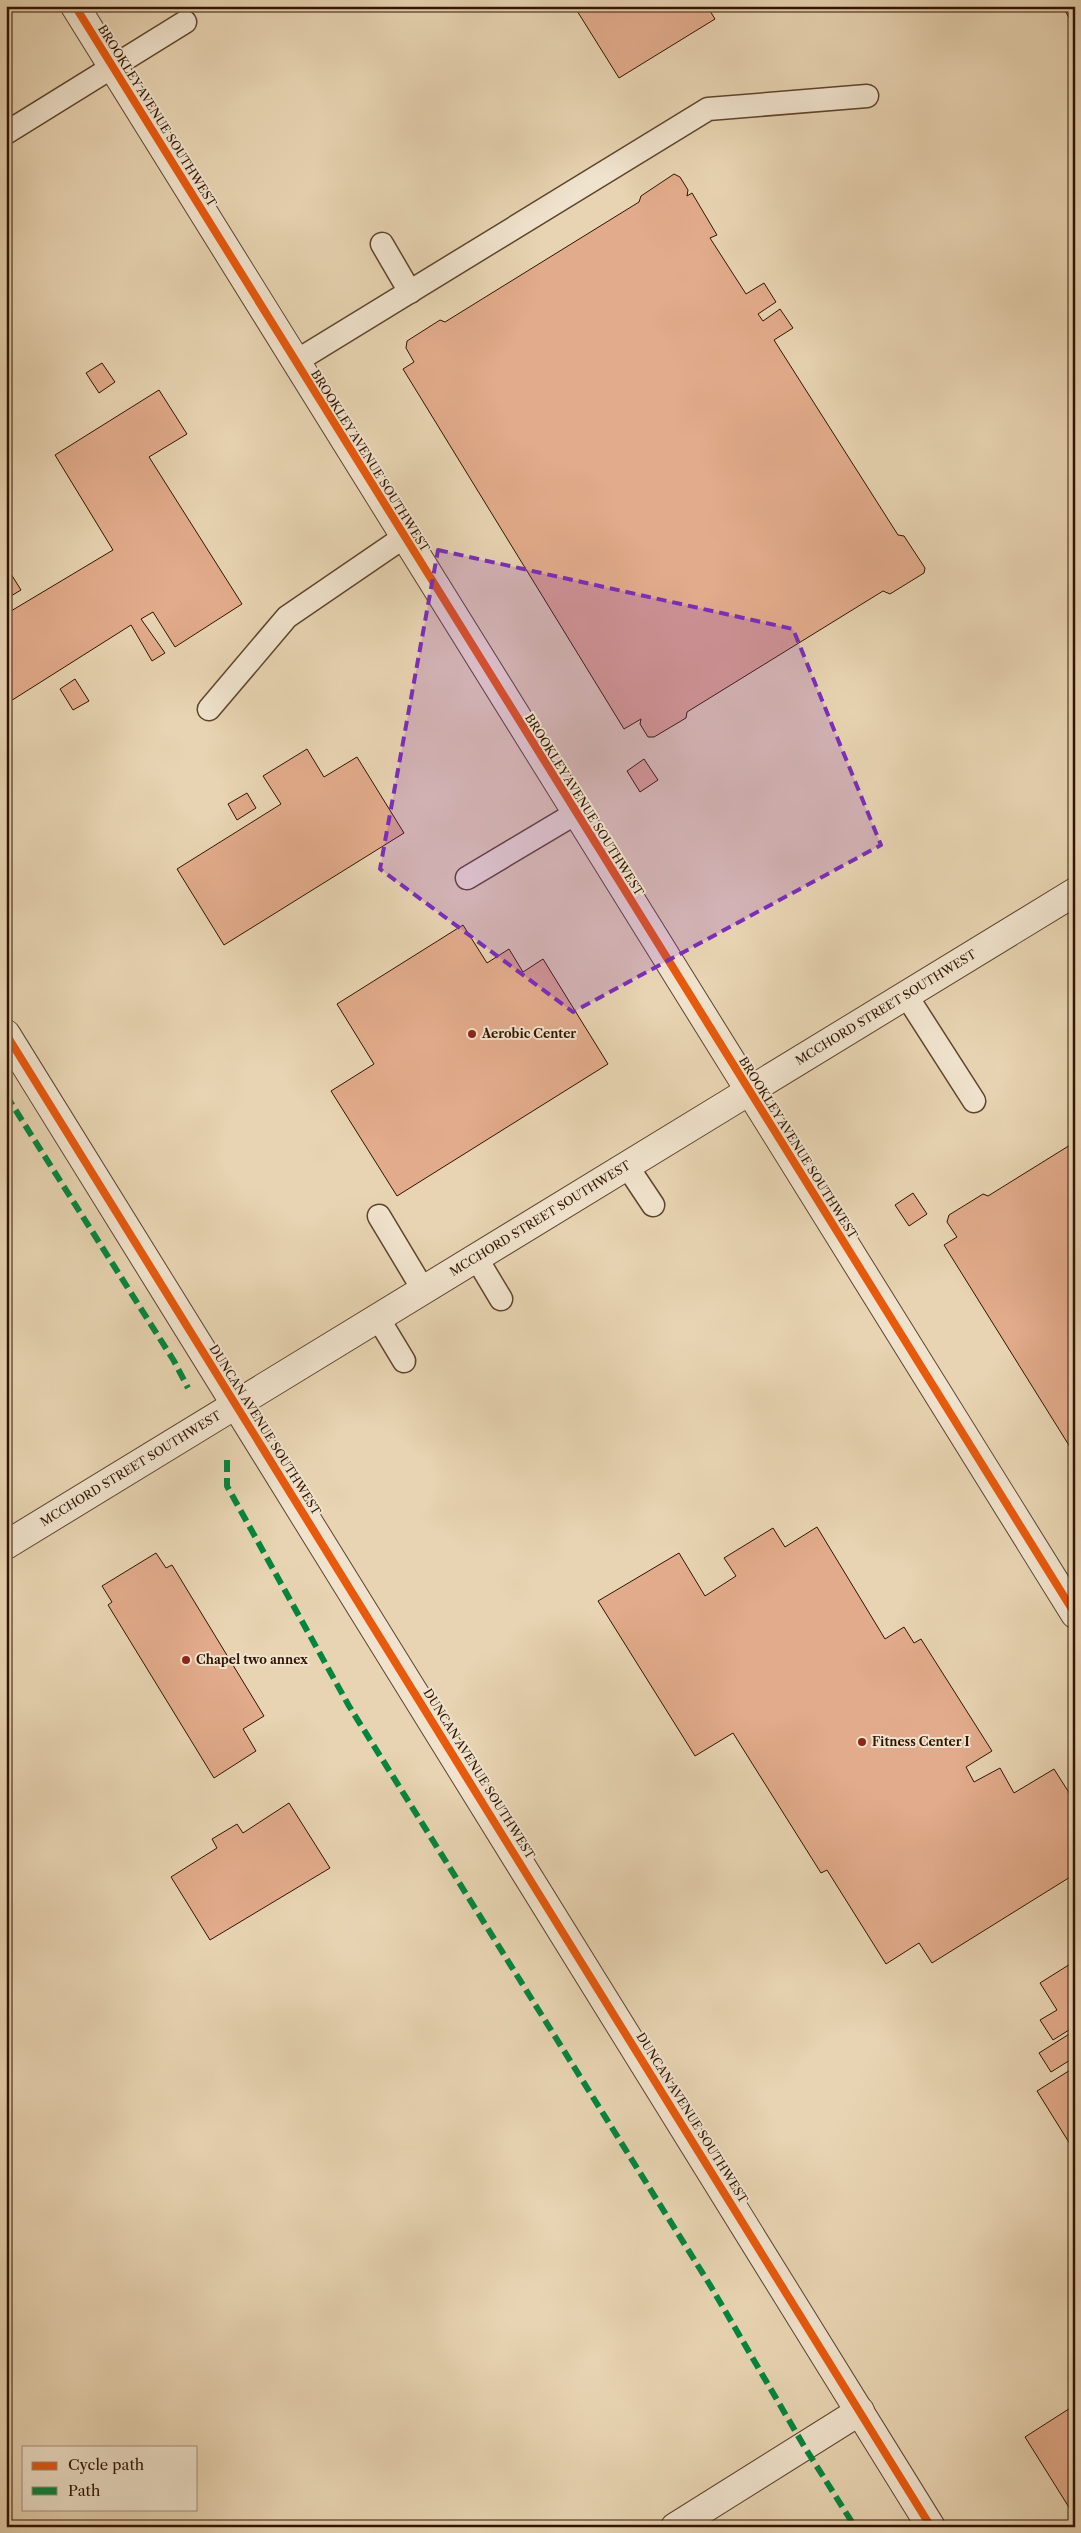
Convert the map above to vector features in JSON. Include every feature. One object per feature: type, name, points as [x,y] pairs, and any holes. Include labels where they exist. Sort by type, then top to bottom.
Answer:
[{"type":"street","name":"BROOKLEY AVENUE SOUTHWEST","points":[[75,6],[1075,1614]]},
{"type":"street","name":"MCCHORD STREET SOUTHWEST","points":[[6,1545],[1075,892]]},
{"type":"street","name":"DUNCAN AVENUE SOUTHWEST","points":[[6,1034],[931,2527]]},
{"type":"street","points":[[675,2527],[860,2412]]},
{"type":"lane","points":[[6,134],[185,22]]},
{"type":"lane","points":[[295,362],[708,109],[867,96]]},
{"type":"lane","points":[[382,244],[410,292]]},
{"type":"lane","points":[[209,709],[287,617],[404,537]]},
{"type":"lane","points":[[467,878],[576,813]]},
{"type":"lane","points":[[906,995],[974,1100]]},
{"type":"lane","points":[[627,1166],[653,1205]]},
{"type":"lane","points":[[379,1216],[424,1291]]},
{"type":"lane","points":[[477,1258],[501,1299]]},
{"type":"lane","points":[[378,1318],[404,1360]]},
{"type":"highlighted area","points":[[438,550],[793,629],[881,845],[573,1012],[380,869]]},
{"type":"building","points":[[574,6],[707,6],[715,19],[619,78]]},
{"type":"building","points":[[1062,6],[1075,6],[1075,27]]},
{"type":"building","points":[[674,174],[680,177],[688,190],[687,196],[692,193],[717,235],[710,238],[746,294],[764,283],[776,302],[758,314],[763,321],[780,309],[793,328],[774,340],[898,535],[904,536],[925,568],[924,573],[890,594],[883,591],[687,712],[686,718],[654,737],[648,737],[640,724],[641,719],[624,729],[403,369],[414,362],[406,348],[407,341],[440,320],[445,322],[639,202],[641,196]]},
{"type":"building","points":[[102,363],[115,382],[99,393],[86,373]]},
{"type":"building","points":[[159,390],[187,434],[149,457],[242,604],[175,647],[153,612],[141,619],[165,653],[152,661],[131,625],[6,704],[6,614],[113,550],[55,455]]},
{"type":"building","points":[[6,566],[21,590],[6,599]]},
{"type":"building","points":[[75,679],[89,701],[73,710],[60,689]]},
{"type":"building","points":[[307,749],[324,777],[357,757],[404,833],[224,945],[177,869],[281,804],[263,776]]},
{"type":"building","points":[[644,759],[658,780],[640,792],[627,771]]},
{"type":"building","points":[[247,793],[256,808],[237,820],[228,804]]},
{"type":"building","name":"Aerobic Center","points":[[463,925],[487,963],[509,949],[523,972],[543,959],[608,1064],[397,1196],[331,1091],[374,1064],[337,1004]]},
{"type":"building","points":[[1075,1142],[1075,1455],[944,1245],[957,1237],[947,1222],[949,1215],[983,1194],[988,1196]]},
{"type":"building","points":[[913,1193],[927,1214],[909,1226],[895,1205]]},
{"type":"building","name":"Fitness Center I","points":[[817,1527],[885,1639],[904,1627],[914,1643],[921,1639],[992,1751],[966,1767],[974,1782],[1000,1768],[1014,1793],[1054,1769],[1075,1802],[1075,1874],[932,1963],[919,1943],[886,1964],[827,1870],[821,1873],[733,1733],[695,1756],[598,1601],[679,1553],[705,1596],[736,1576],[724,1558],[773,1528],[785,1547]]},
{"type":"building","name":"Chapel two annex","points":[[156,1553],[166,1568],[172,1565],[264,1716],[243,1729],[256,1751],[214,1778],[108,1605],[112,1602],[102,1586]]},
{"type":"building","points":[[289,1803],[330,1868],[210,1940],[171,1877],[217,1848],[212,1839],[237,1824],[243,1833]]},
{"type":"building","points":[[1075,1961],[1075,2057],[1051,2072],[1039,2053],[1071,2033],[1069,2030],[1053,2040],[1040,2020],[1057,2010],[1040,1983]]},
{"type":"building","points":[[1075,2067],[1075,2141],[1070,2144],[1037,2091]]},
{"type":"building","points":[[1075,2405],[1075,2517],[1025,2437]]},
{"type":"marked path","points":[[6,1095],[174,1361],[188,1388]]},
{"type":"marked path","points":[[227,1460],[227,1486],[349,1706],[710,2285],[804,2446],[855,2527]]},
{"type":"cycle path","points":[[75,6],[1075,1614]]},
{"type":"cycle path","points":[[6,1034],[931,2527]]},
{"type":"place","name":"Aerobic Center","points":[[472,1034]]},
{"type":"place","name":"Chapel two annex","points":[[186,1660]]},
{"type":"place","name":"Fitness Center I","points":[[862,1742]]}]
